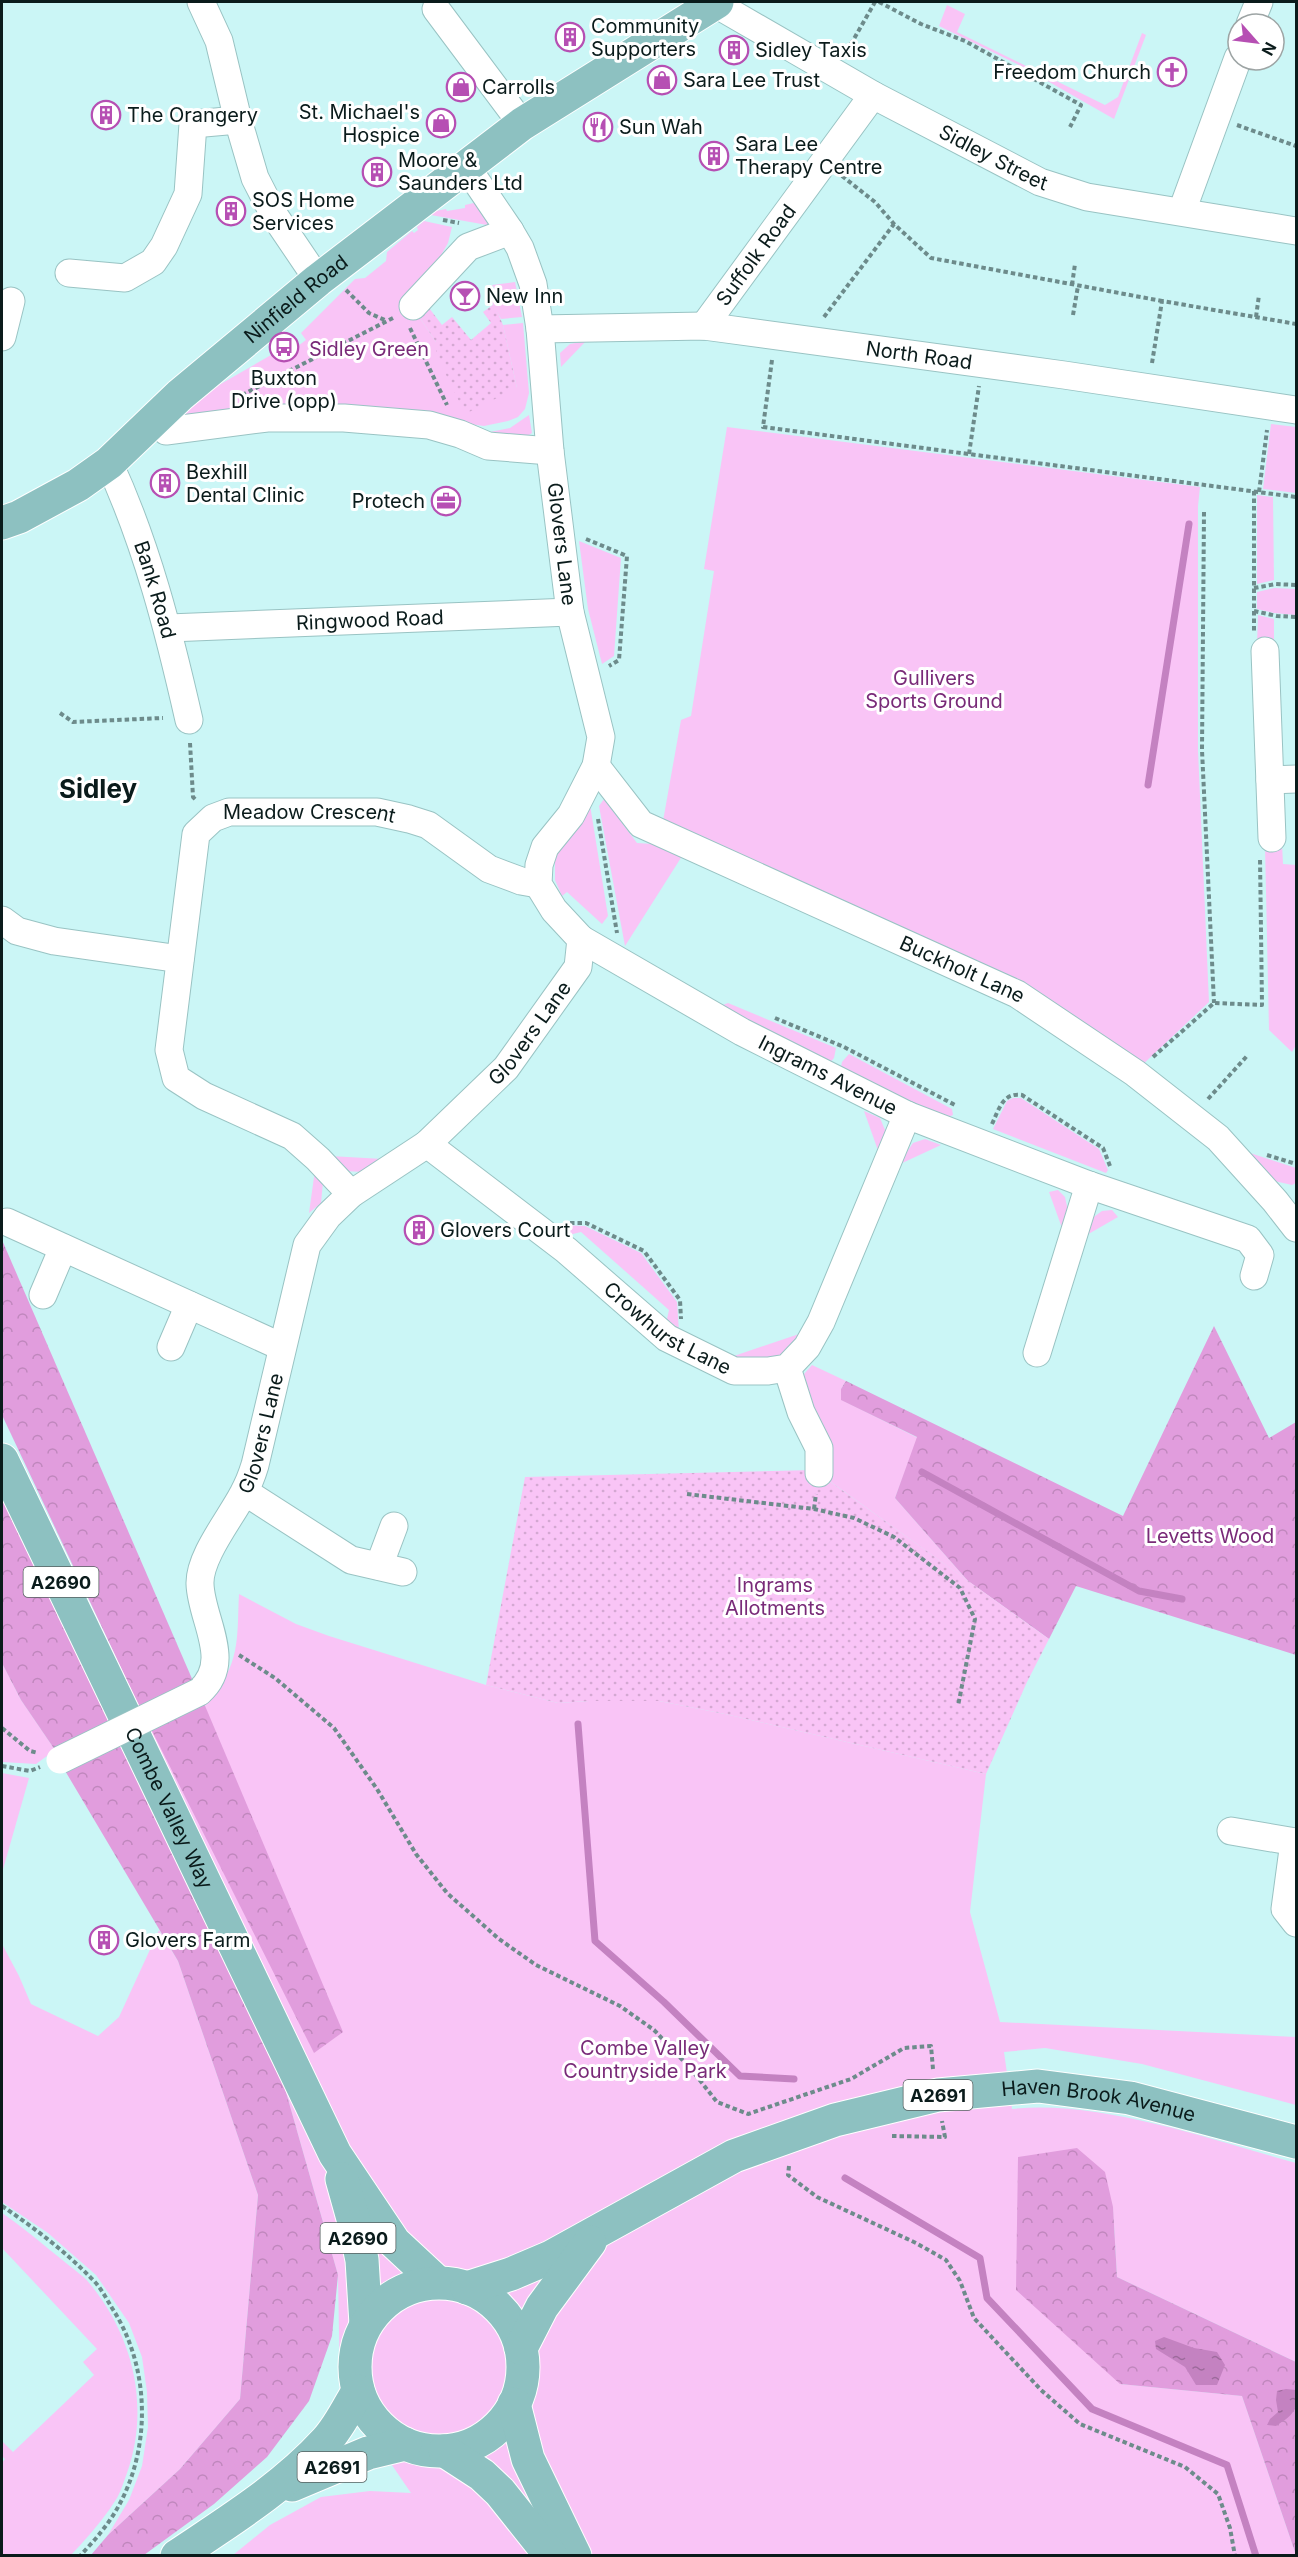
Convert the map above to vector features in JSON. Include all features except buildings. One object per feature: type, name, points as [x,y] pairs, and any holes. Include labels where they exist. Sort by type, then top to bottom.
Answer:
[{"type":"main road","name":"Ninfield Road","points":[[2,523],[19,517],[78,485],[109,463],[180,395],[318,280],[522,124],[719,2]]},
{"type":"main road","name":"Combe Valley Way","points":[[2,1460],[335,2154],[394,2242],[452,2285]]},
{"type":"main road","name":"Haven Brook Avenue","points":[[452,2285],[511,2274],[551,2256],[734,2156],[835,2120],[912,2100],[962,2091],[1038,2086],[1130,2098],[1296,2142]]},
{"type":"main road","name":"Combe Valley Way","points":[[335,2154],[362,2260],[366,2324]]},
{"type":"main road","name":"Haven Brook Avenue","points":[[521,2348],[542,2307],[564,2273],[601,2229]]},
{"type":"main road","points":[[452,2285],[492,2301],[513,2328],[521,2348],[522,2376],[514,2403],[497,2427],[486,2436],[466,2446],[445,2451],[424,2450],[405,2444],[392,2437],[371,2417],[358,2391],[355,2357],[366,2324],[384,2302],[409,2288],[452,2285]]},
{"type":"main road","name":"A2691","points":[[186,2553],[263,2499],[326,2441],[358,2391]]},
{"type":"main road","points":[[514,2403],[528,2458],[575,2556]]},
{"type":"main road","name":"A2691","points":[[263,2499],[342,2463],[368,2453],[405,2444]]},
{"type":"main road","points":[[445,2451],[482,2475],[500,2492],[551,2556]]},
{"type":"street","points":[[201,2],[219,41],[255,178],[274,215],[318,280]]},
{"type":"street","name":"Sidley Street","points":[[719,2],[726,10],[873,95],[1040,182],[1088,197],[1296,231]]},
{"type":"street","points":[[436,9],[522,124]]},
{"type":"street","points":[[1182,211],[1233,72]]},
{"type":"street","name":"Suffolk Road","points":[[704,326],[873,95]]},
{"type":"street","points":[[69,273],[125,278],[153,262],[164,246],[188,194],[193,124],[238,120]]},
{"type":"street","name":"Glovers Lane","points":[[466,166],[520,248],[533,284],[540,329],[550,451],[570,612],[601,738],[596,766],[571,815],[545,847],[539,866],[538,884]]},
{"type":"street","points":[[408,310],[468,247],[510,231]]},
{"type":"street","points":[[2,337],[11,301]]},
{"type":"street","name":"North Road","points":[[540,329],[704,326],[1283,408]]},
{"type":"street","points":[[154,420],[166,431],[267,418],[344,418],[429,425],[460,434],[488,446],[550,451]]},
{"type":"street","name":"Bank Road","points":[[109,463],[138,537],[169,628],[189,720]]},
{"type":"street","name":"Ringwood Road","points":[[169,628],[570,612]]},
{"type":"street","points":[[1265,651],[1257,681],[1270,780],[1272,838]]},
{"type":"street","name":"Buckholt Lane","points":[[596,766],[640,824],[1017,994],[1135,1074],[1191,1117],[1225,1146],[1268,1192],[1296,1228]]},
{"type":"street","points":[[1270,780],[1296,779]]},
{"type":"street","name":"Meadow Crescent","points":[[351,1194],[318,1159],[292,1136],[204,1096],[177,1078],[170,1050],[196,834],[213,818],[229,812],[377,812],[428,825],[489,869],[521,882],[538,884]]},
{"type":"street","points":[[538,884],[554,910],[581,939]]},
{"type":"street","points":[[2,920],[17,931],[54,941],[180,958]]},
{"type":"street","name":"Glovers Lane","points":[[60,1760],[198,1692],[209,1683],[213,1670],[214,1643],[200,1585],[203,1565],[245,1492],[255,1465],[307,1245],[328,1216],[351,1194],[427,1144],[506,1068],[578,967],[581,939]]},
{"type":"street","name":"Ingrams Avenue","points":[[581,939],[742,1032],[908,1115],[1098,1188],[1248,1239],[1260,1255],[1254,1276]]},
{"type":"street","points":[[819,1473],[819,1448],[801,1412],[787,1368],[807,1347],[821,1322],[908,1115]]},
{"type":"street","name":"Crowhurst Lane","points":[[427,1144],[566,1250],[667,1338],[734,1371],[768,1371],[787,1368]]},
{"type":"street","points":[[1037,1353],[1098,1188]]},
{"type":"street","points":[[7,1222],[282,1347]]},
{"type":"street","points":[[43,1295],[63,1248]]},
{"type":"street","points":[[171,1347],[189,1305]]},
{"type":"street","points":[[245,1492],[351,1560],[391,1569],[394,1526]]},
{"type":"street","points":[[1231,1831],[1295,1842],[1285,1909],[1296,1923]]},
{"type":"path","points":[[834,73],[877,2],[921,24],[965,41],[1082,105],[1070,126]]},
{"type":"path","points":[[1216,118],[1296,146]]},
{"type":"path","points":[[824,162],[875,202],[894,224],[932,258],[1296,324]]},
{"type":"path","points":[[807,339],[894,224]]},
{"type":"path","points":[[1072,285],[1075,264]]},
{"type":"path","points":[[1073,315],[1078,286]]},
{"type":"path","points":[[350,295],[369,314],[387,321]]},
{"type":"path","points":[[1256,317],[1258,295]]},
{"type":"path","points":[[1148,388],[1162,301]]},
{"type":"path","points":[[235,398],[408,310],[460,434]]},
{"type":"path","points":[[775,336],[763,428],[1296,497]]},
{"type":"path","points":[[969,454],[982,364]]},
{"type":"path","points":[[1265,651],[1254,651],[1257,492],[1283,408]]},
{"type":"path","points":[[1204,512],[1202,750],[1214,1002]]},
{"type":"path","points":[[560,528],[627,556],[619,660],[587,681]]},
{"type":"path","points":[[1254,588],[1276,584],[1296,585]]},
{"type":"path","points":[[1254,611],[1296,617]]},
{"type":"path","points":[[60,713],[73,723],[176,717],[189,720],[193,797],[213,818]]},
{"type":"path","points":[[598,817],[622,963]]},
{"type":"path","points":[[1135,1074],[1214,1002],[1262,1005],[1260,839],[1272,838]]},
{"type":"path","points":[[1191,1117],[1247,1056]]},
{"type":"path","points":[[982,1144],[1005,1099],[1013,1094],[1022,1095],[1102,1148],[1114,1175],[1098,1188]]},
{"type":"path","points":[[530,1223],[586,1223],[644,1251],[680,1300],[682,1346]]},
{"type":"path","points":[[687,1494],[814,1509],[854,1518],[894,1537],[960,1588],[975,1619],[958,1706]]},
{"type":"path","points":[[214,1643],[238,1654],[275,1678],[334,1728],[377,1790],[416,1854],[447,1893],[499,1940],[536,1965],[620,2006],[654,2030],[691,2069],[717,2102],[748,2114],[851,2079],[904,2048],[931,2046],[934,2073]]},
{"type":"path","points":[[2,1728],[30,1751],[60,1760]]},
{"type":"path","points":[[2,1766],[30,1771],[60,1760]]},
{"type":"path","points":[[889,2136],[945,2137],[942,2118]]},
{"type":"path","points":[[790,2158],[788,2175],[817,2197],[916,2243],[946,2260],[960,2281],[974,2318],[1041,2390],[1080,2424],[1185,2467],[1218,2494],[1230,2528],[1235,2556]]},
{"type":"path","points":[[2,2206],[27,2223],[93,2279],[124,2326],[136,2359],[142,2394],[141,2428],[136,2463],[122,2499],[102,2531],[80,2556]]},
{"type":"green space","points":[[947,5],[965,14],[957,32],[1105,105],[1118,97],[1142,33],[1146,35],[1114,119],[1023,67],[939,26]]},
{"type":"green space","points":[[478,202],[491,221],[487,225],[431,215],[436,211],[465,208],[465,205]]},
{"type":"green space","name":"Sidley Green","points":[[424,221],[452,227],[448,243],[436,264],[416,312],[436,342],[436,354],[517,388],[503,325],[523,323],[529,393],[525,409],[518,417],[484,426],[455,422],[186,422],[183,414],[219,385],[278,351],[283,357],[306,340],[301,333],[355,279],[365,278],[386,261],[387,252],[412,231],[414,233],[418,230],[417,227]]},
{"type":"green space","points":[[515,282],[522,317],[501,319],[490,299],[498,293],[492,285]]},
{"type":"green space","points":[[426,304],[442,325],[452,317],[471,340],[491,323],[483,312],[494,304],[503,325],[517,388],[465,414],[436,354],[436,342],[416,312]]},
{"type":"green space","points":[[586,341],[561,367],[560,353],[570,344]]},
{"type":"green space","points":[[529,415],[532,433],[521,440],[490,432],[510,428]]},
{"type":"green space","points":[[1271,424],[1296,427],[1296,493],[1263,489]]},
{"type":"green space","name":"Gullivers Sports Ground","points":[[727,427],[1200,487],[1198,506],[1198,750],[1209,1002],[1138,1069],[663,821],[681,720],[691,716],[714,571],[704,569]]},
{"type":"green space","points":[[1257,495],[1273,497],[1274,580],[1257,584]]},
{"type":"green space","points":[[579,541],[621,558],[614,656],[602,664],[588,609]]},
{"type":"green space","points":[[1274,588],[1296,589],[1296,615],[1257,609],[1257,592]]},
{"type":"green space","points":[[1258,615],[1274,619],[1274,645],[1257,645]]},
{"type":"green space","points":[[604,799],[637,843],[667,845],[684,853],[625,946],[599,806]]},
{"type":"green space","points":[[590,805],[608,916],[602,924],[567,892],[562,896],[555,880],[555,853]]},
{"type":"green space","points":[[1282,844],[1283,864],[1296,865],[1296,1045],[1292,1052],[1269,1030],[1265,845]]},
{"type":"green space","points":[[728,1003],[836,1048],[834,1058],[827,1066],[724,1011],[723,1005]]},
{"type":"green space","points":[[849,1054],[952,1109],[953,1115],[948,1117],[840,1072],[842,1062]]},
{"type":"green space","points":[[1021,1098],[1099,1149],[1108,1170],[1106,1173],[993,1129],[1007,1101]]},
{"type":"green space","points":[[864,1111],[880,1118],[885,1130],[880,1156]]},
{"type":"green space","points":[[925,1139],[941,1145],[898,1165],[913,1143]]},
{"type":"green space","points":[[1235,1148],[1296,1168],[1296,1183],[1292,1185],[1261,1178]]},
{"type":"green space","points":[[330,1156],[383,1159],[364,1172],[344,1171]]},
{"type":"green space","points":[[315,1170],[323,1182],[321,1203],[309,1213]]},
{"type":"green space","points":[[1058,1190],[1065,1197],[1069,1216],[1062,1228],[1049,1192]]},
{"type":"green space","points":[[1112,1210],[1118,1217],[1085,1236],[1087,1222],[1102,1211]]},
{"type":"green space","points":[[559,1225],[585,1226],[641,1253],[677,1302],[679,1332],[667,1319],[669,1310],[581,1232],[569,1235]]},
{"type":"green space","points":[[2,1240],[193,1681],[140,1708],[2,1415]]},
{"type":"green space","name":"Levetts Wood","points":[[1214,1326],[1269,1438],[1296,1422],[1296,1655],[1076,1586],[1049,1639],[968,1581],[895,1498],[917,1437],[841,1400],[841,1389],[846,1381],[1123,1516]]},
{"type":"green space","points":[[805,1332],[782,1361],[731,1357]]},
{"type":"green space","points":[[812,1365],[846,1381],[841,1389],[842,1400],[918,1438],[895,1498],[968,1581],[824,1477],[797,1382]]},
{"type":"green space","name":"Ingrams Allotments","points":[[814,1470],[1049,1639],[986,1774],[659,1701],[558,1703],[486,1685],[525,1477]]},
{"type":"green space","points":[[2,1495],[110,1723],[55,1750],[21,1700],[2,1663]]},
{"type":"green space","name":"Combe Valley Countryside Park","points":[[239,1594],[296,1624],[329,1636],[486,1685],[558,1703],[659,1701],[986,1774],[970,1912],[1000,2022],[1296,2037],[1296,2105],[1142,2064],[1045,2048],[1004,2052],[1012,2109],[1081,2110],[1118,2116],[1192,2133],[1296,2163],[1296,2362],[1117,2277],[1113,2207],[1120,2384],[1242,2396],[1296,2555],[233,2555],[270,2525],[321,2497],[370,2491],[411,2493],[340,2389],[338,2275],[282,2078],[120,1742],[215,1691],[229,1669],[236,1645]]},
{"type":"green space","points":[[2,1663],[21,1700],[55,1750],[36,1764],[2,1762]]},
{"type":"green space","points":[[203,1701],[343,2032],[314,2053],[150,1727]]},
{"type":"green space","points":[[120,1742],[282,2078],[338,2275],[332,2336],[309,2401],[267,2457],[214,2504],[144,2555],[91,2555],[108,2535],[180,2469],[240,2399],[258,2195],[178,1961],[64,1769]]},
{"type":"green space","points":[[2,1773],[29,1778],[2,1873]]},
{"type":"green space","points":[[159,1930],[178,1961],[258,2195],[240,2399],[180,2469],[108,2535],[129,2500],[142,2466],[148,2427],[147,2392],[142,2357],[129,2323],[96,2275],[48,2233],[2,2202],[2,1944],[31,2004],[98,2036],[119,2017]]},
{"type":"green space","points":[[1077,2148],[1105,2172],[1113,2207],[1117,2277],[1296,2362],[1296,2555],[1242,2396],[1120,2384],[1016,2290],[1018,2157]]},
{"type":"green space","points":[[2,2213],[90,2284],[118,2327],[134,2374],[137,2424],[134,2448],[127,2473],[112,2506],[96,2528],[71,2555],[2,2555],[2,2463],[5,2459],[2,2456],[2,2441],[13,2452],[94,2375],[83,2362],[97,2349],[2,2248]]},
{"type":"water","points":[[1164,2337],[1194,2348],[1217,2352],[1225,2365],[1217,2385],[1196,2385],[1185,2367],[1156,2349],[1155,2341]]},
{"type":"water","points":[[1296,2390],[1293,2412],[1276,2426],[1267,2425],[1278,2412],[1277,2391]]},
{"type":"waterway","points":[[1148,785],[1189,524]]},
{"type":"waterway","points":[[922,1472],[1139,1591],[1182,1599]]},
{"type":"waterway","points":[[578,1724],[595,1941],[664,2002],[740,2076],[794,2079]]},
{"type":"waterway","points":[[845,2178],[980,2258],[987,2298],[1092,2409],[1227,2465],[1256,2556]]},
{"type":"place","name":"Community Supporters","points":[[570,37]]},
{"type":"place","name":"Sidley Taxis","points":[[734,50]]},
{"type":"place","name":"Freedom Church","points":[[1172,72]]},
{"type":"place","name":"Sara Lee Trust","points":[[662,80]]},
{"type":"place","name":"Carrolls","points":[[461,87]]},
{"type":"place","name":"The Orangery","points":[[106,115]]},
{"type":"place","name":"St. Michael's Hospice","points":[[441,123]]},
{"type":"place","name":"Sun Wah","points":[[598,127]]},
{"type":"place","name":"Sara Lee Therapy Centre","points":[[714,156]]},
{"type":"place","name":"Moore & Saunders Ltd","points":[[377,172]]},
{"type":"place","name":"SOS Home Services","points":[[231,211]]},
{"type":"place","name":"New Inn","points":[[465,296]]},
{"type":"place","name":"Buxton Drive (opp)","points":[[284,347]]},
{"type":"place","name":"Bexhill Dental Clinic","points":[[165,483]]},
{"type":"place","name":"Protech","points":[[446,501]]},
{"type":"place","name":"Glovers Court","points":[[419,1230]]},
{"type":"place","name":"Glovers Farm","points":[[104,1940]]},
{"type":"district","name":"Sidley","points":[[98,788]]}]
